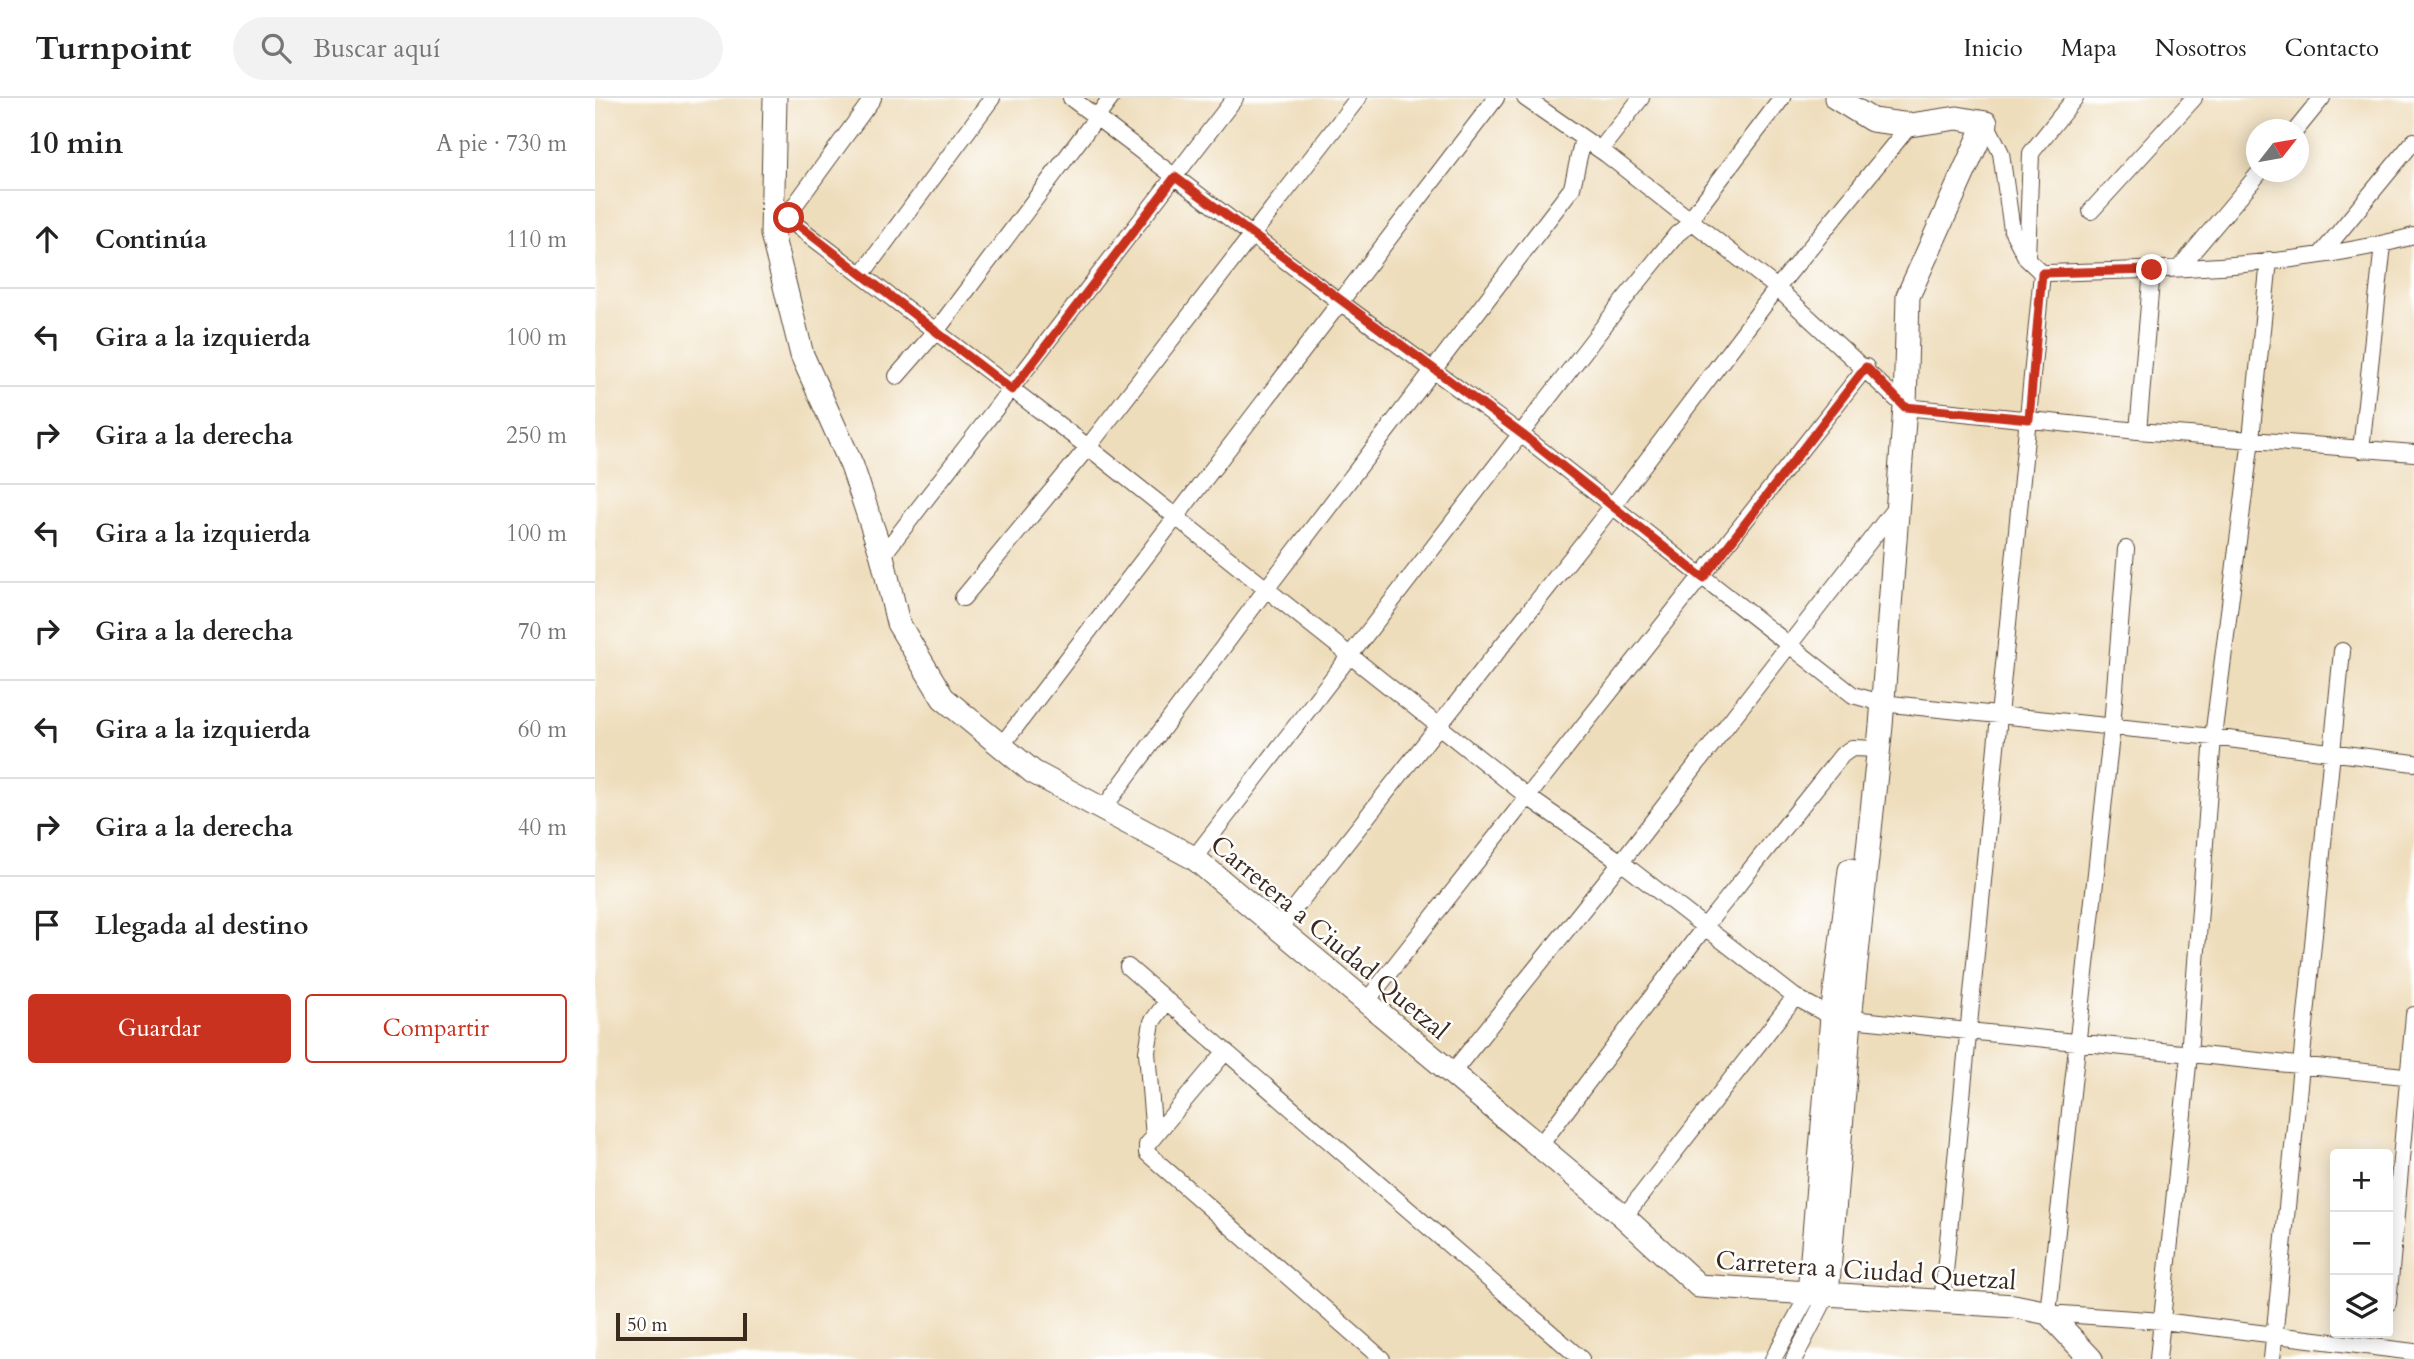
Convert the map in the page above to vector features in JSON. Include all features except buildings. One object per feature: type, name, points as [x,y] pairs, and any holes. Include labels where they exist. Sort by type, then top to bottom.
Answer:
[{"type":"main road","name":"Carretera a Ciudad Quetzal","points":[[775,98],[772,234],[802,355],[852,466],[882,556],[898,623],[943,698],[1033,772],[1194,858],[1538,1148],[1624,1217],[1699,1286],[2014,1306],[2047,1313],[2091,1359]]},
{"type":"main road","points":[[1818,1295],[1841,1018],[1871,748],[1868,722],[1881,703],[1905,407],[1908,296],[1986,124],[1957,118],[1910,125],[1872,120],[1836,98]]},
{"type":"street","points":[[873,98],[789,213],[792,222],[1088,447],[1528,797],[1706,925],[1795,997],[1841,1018],[2411,1077]]},
{"type":"street","points":[[862,274],[992,98]]},
{"type":"street","points":[[1071,98],[1340,302],[1523,435],[1853,695],[1881,703],[2213,737],[2414,763]]},
{"type":"street","points":[[897,376],[937,330],[1111,98]]},
{"type":"street","points":[[882,556],[1235,98]]},
{"type":"street","points":[[963,598],[1088,447],[1357,98]]},
{"type":"street","points":[[1002,746],[1496,98]]},
{"type":"street","points":[[1525,98],[1600,150],[1777,288],[1866,367],[1905,407],[2138,431],[2414,453]]},
{"type":"street","points":[[1600,150],[1641,98]]},
{"type":"street","points":[[1194,858],[1523,435],[1623,301],[1677,234],[1692,222],[1696,211],[1781,98]]},
{"type":"street","points":[[2027,259],[2031,153],[2045,132],[2075,98]]},
{"type":"street","points":[[2091,211],[2195,98]]},
{"type":"street","points":[[2305,119],[2322,98]]},
{"type":"street","points":[[1986,124],[2001,153],[2012,230],[2027,259],[2042,273],[2152,270],[2269,260],[2383,244],[2414,236]]},
{"type":"street","points":[[1280,928],[1613,505],[1777,288],[1910,125]]},
{"type":"street","points":[[1103,809],[1267,588],[1572,188],[1583,138]]},
{"type":"street","points":[[2322,253],[2414,141]]},
{"type":"street","points":[[2180,267],[2252,182]]},
{"type":"street","points":[[2361,450],[2383,244]]},
{"type":"street","points":[[2158,1359],[2189,1055],[2213,737],[2251,439],[2269,260]]},
{"type":"street","points":[[2138,431],[2152,270]]},
{"type":"street","points":[[1942,1303],[2042,273]]},
{"type":"street","points":[[1366,1002],[1703,578],[1866,367]]},
{"type":"street","points":[[1451,1074],[1621,862],[1896,507]]},
{"type":"street","points":[[2126,549],[2112,726],[2047,1313],[2162,1321],[2414,1352]]},
{"type":"street","points":[[2272,1359],[2342,651]]},
{"type":"street","points":[[1538,1148],[1706,925],[1842,755],[1852,748],[1871,748]]},
{"type":"street","points":[[1128,967],[1581,1359]]},
{"type":"street","points":[[1624,1217],[1795,997]]},
{"type":"street","points":[[1154,1137],[1147,1052],[1152,1023],[1167,1000]]},
{"type":"street","points":[[2391,1275],[2411,1077],[2414,1015]]},
{"type":"street","points":[[1226,1051],[1147,1145],[1147,1153],[1382,1359]]},
{"type":"street","points":[[1773,1359],[1783,1341],[1818,1295]]},
{"type":"street","points":[[1783,1341],[1796,1355],[1818,1295]]},
{"type":"route","points":[[789,218],[1012,390],[1175,177],[1340,302],[1523,435],[1703,578],[1866,367],[1905,407],[2029,419],[2042,273],[2152,270]]}]
